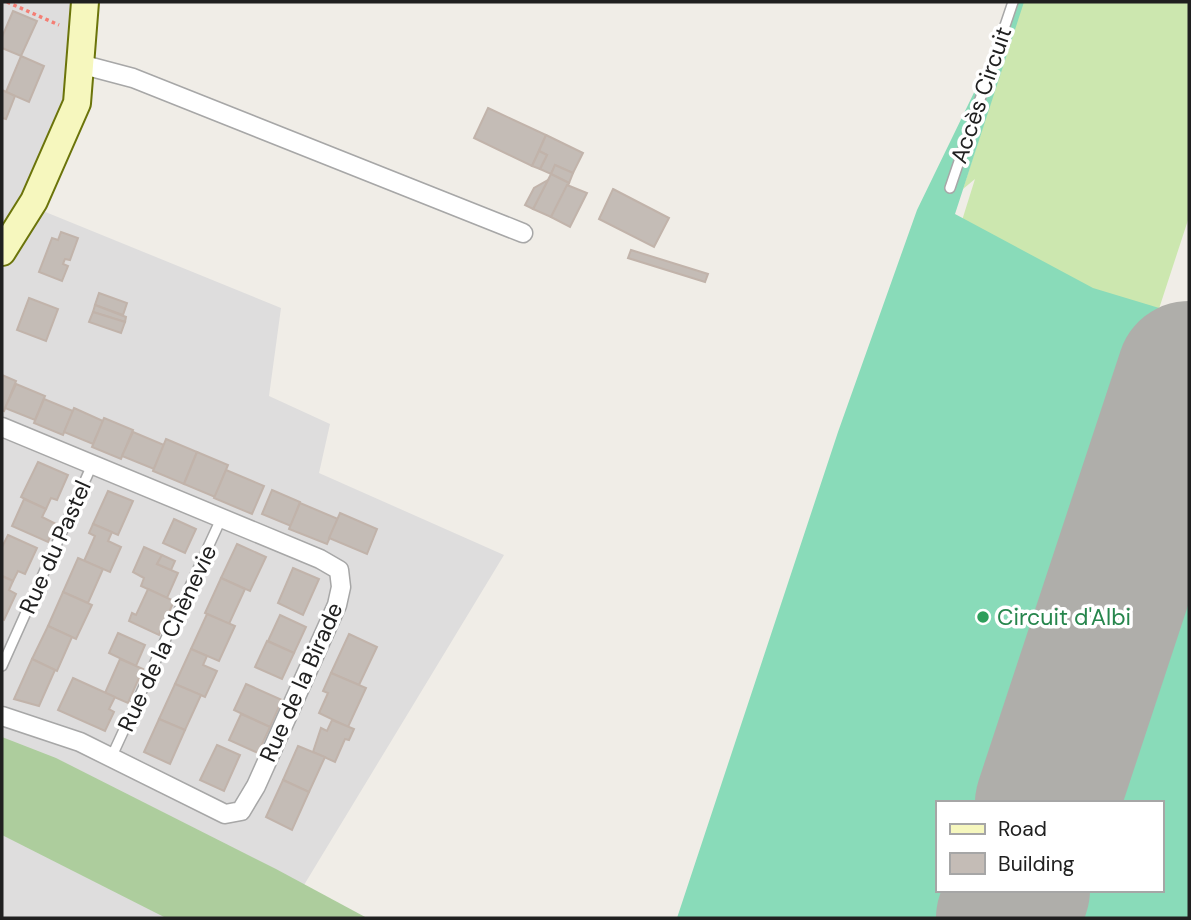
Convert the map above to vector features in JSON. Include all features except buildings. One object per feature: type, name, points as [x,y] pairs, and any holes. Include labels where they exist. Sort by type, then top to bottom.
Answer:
[{"type":"street","points":[[2,252],[34,201],[77,103],[85,2]]},
{"type":"street","points":[[80,64],[133,78],[523,233]]},
{"type":"street","name":"Rue de la Birade","points":[[2,427],[320,559],[339,570],[341,587],[337,604],[256,786],[241,811],[225,814],[58,733],[2,716]]},
{"type":"lane","name":"Accès Circuit","points":[[950,188],[1013,2]]},
{"type":"lane","name":"Rue du Pastel","points":[[2,666],[92,465]]},
{"type":"lane","name":"Rue de la Chènevie","points":[[111,758],[221,519]]},
{"type":"path","points":[[6,2],[65,28],[83,29]]},
{"type":"shaded area","points":[[2,2],[75,2],[68,78],[43,211],[281,308],[269,396],[330,424],[319,473],[504,555],[284,918],[2,918]]},
{"type":"green space","name":"Circuit d'Albi","points":[[1008,2],[1024,2],[955,214],[1093,288],[1189,317],[1189,918],[677,918],[838,432],[917,210],[984,72]]},
{"type":"green space","points":[[1023,2],[1189,2],[1189,217],[1155,321],[959,230],[975,179],[963,189]]},
{"type":"green space","points":[[2,737],[56,758],[367,918],[166,918],[2,835]]},
{"type":"runway","points":[[1048,801],[1189,373]]},
{"type":"runway","points":[[1008,918],[1017,892]]},
{"type":"place","name":"Circuit d'Albi","points":[[983,617]]}]
